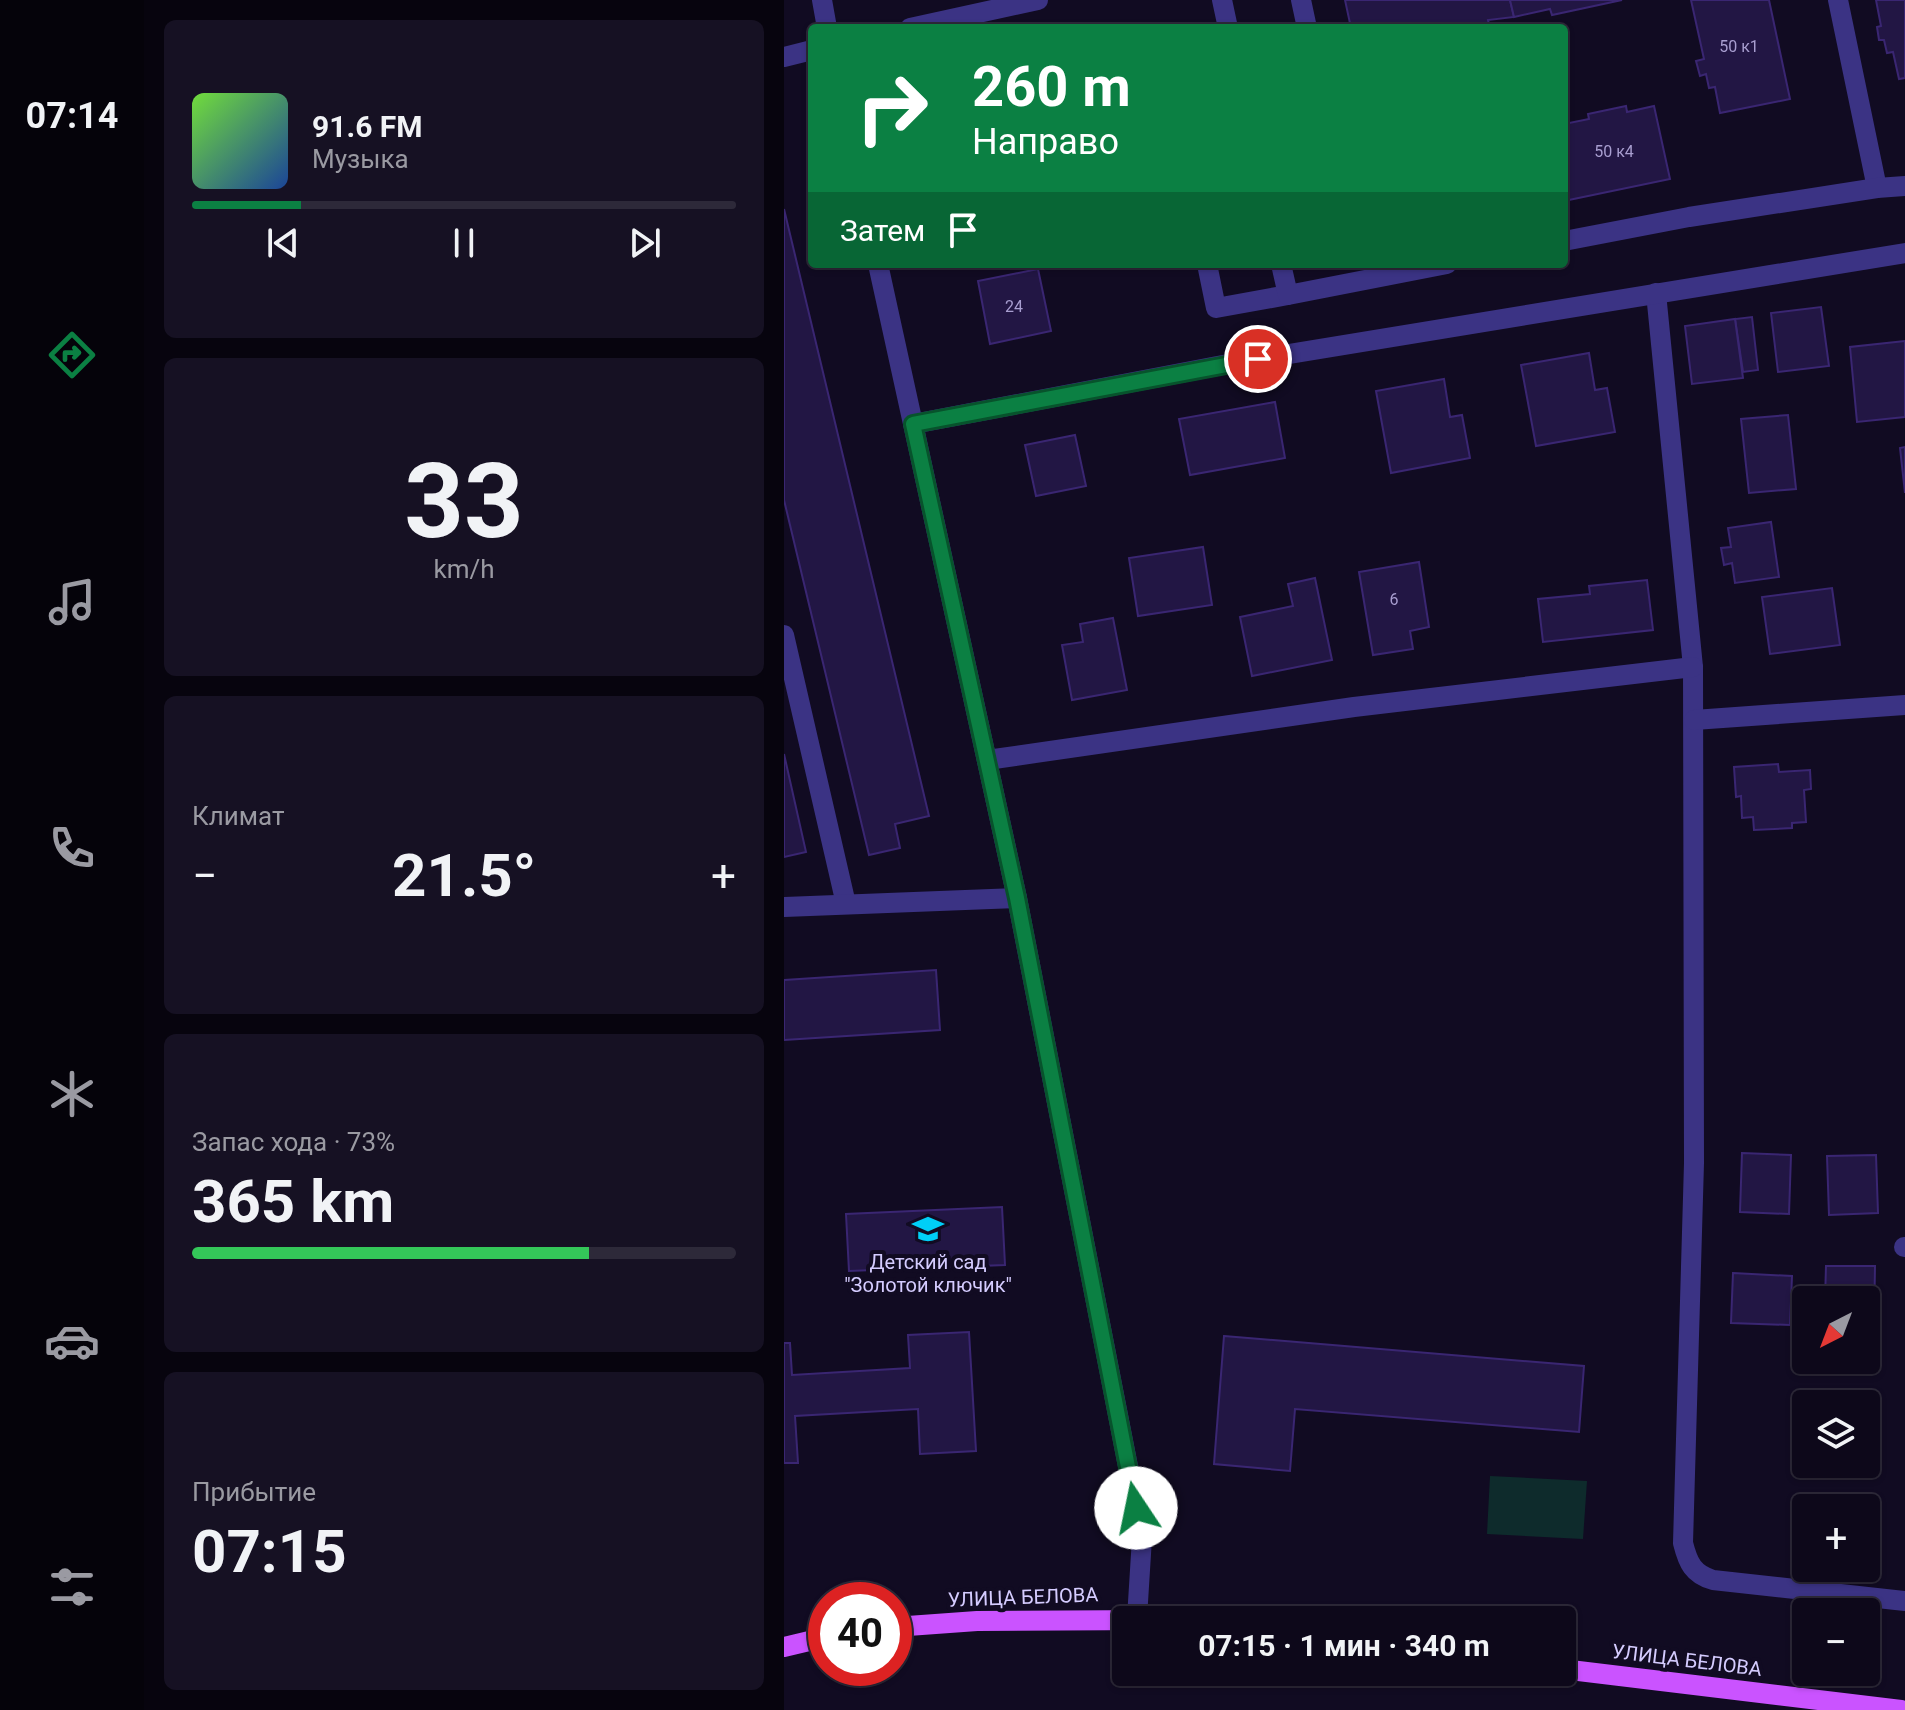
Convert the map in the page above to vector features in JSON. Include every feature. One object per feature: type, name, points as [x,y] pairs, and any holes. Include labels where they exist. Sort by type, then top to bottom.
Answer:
[{"type":"main road","name":"УЛИЦА БЕЛОВА","points":[[912,1626],[977,1621],[1112,1619]]},
{"type":"main road","points":[[784,1647],[808,1641]]},
{"type":"main road","name":"УЛИЦА БЕЛОВА","points":[[1576,1671],[1901,1710]]},
{"type":"street","points":[[822,0],[826,24]]},
{"type":"street","points":[[928,24],[1038,0]]},
{"type":"street","points":[[1222,0],[1227,24]]},
{"type":"street","points":[[1301,0],[1306,24]]},
{"type":"street","points":[[1838,0],[1877,188]]},
{"type":"street","points":[[784,57],[808,51]]},
{"type":"street","points":[[1568,240],[1689,217],[1905,186]]},
{"type":"street","points":[[913,424],[1228,364],[1905,253]]},
{"type":"street","points":[[879,268],[1017,898],[1142,1538],[1145,1606]]},
{"type":"street","points":[[1208,268],[1216,308],[1426,268]]},
{"type":"street","points":[[1282,268],[1288,295]]},
{"type":"street","points":[[1656,293],[1693,667],[1694,1163],[1683,1543],[1693,1570],[1713,1580],[1905,1601]]},
{"type":"street","points":[[784,635],[846,904]]},
{"type":"street","points":[[987,760],[1354,707],[1693,667]]},
{"type":"street","points":[[1694,720],[1905,705]]},
{"type":"street","points":[[784,907],[1017,898]]},
{"type":"green space","points":[[1490,1476],[1587,1481],[1583,1539],[1487,1534]]},
{"type":"building","points":[[1345,0],[1510,0],[1514,17],[1488,20],[1489,24],[1350,24]]},
{"type":"building","points":[[1510,0],[1622,0],[1552,15],[1550,9],[1514,17]]},
{"type":"building","points":[[1691,0],[1769,0],[1790,99],[1720,113],[1715,87],[1709,88],[1706,74],[1700,76],[1696,61],[1704,59]]},
{"type":"building","points":[[1876,0],[1905,0],[1905,78],[1899,79],[1893,52],[1887,53],[1884,40],[1879,40],[1877,27],[1881,26]]},
{"type":"building","points":[[1626,106],[1627,112],[1654,106],[1670,179],[1568,200],[1568,123],[1589,119],[1588,114]]},
{"type":"building","points":[[784,209],[929,816],[895,824],[900,848],[869,855],[784,500]]},
{"type":"building","points":[[1038,269],[1051,331],[990,344],[978,281]]},
{"type":"building","points":[[1821,307],[1829,366],[1778,372],[1771,313]]},
{"type":"building","points":[[1752,317],[1758,370],[1743,372],[1735,319]]},
{"type":"building","points":[[1735,319],[1743,378],[1692,384],[1685,326]]},
{"type":"building","points":[[1905,341],[1905,417],[1857,422],[1850,347]]},
{"type":"building","points":[[1589,353],[1595,390],[1607,388],[1615,432],[1536,446],[1521,365]]},
{"type":"building","points":[[1444,379],[1450,417],[1462,415],[1470,458],[1391,473],[1376,391]]},
{"type":"building","points":[[1275,402],[1285,458],[1190,475],[1179,419]]},
{"type":"building","points":[[1788,415],[1796,489],[1749,493],[1741,419]]},
{"type":"building","points":[[1075,435],[1086,486],[1036,496],[1025,445]]},
{"type":"building","points":[[1905,447],[1905,493],[1900,448]]},
{"type":"building","points":[[1771,522],[1779,577],[1735,583],[1732,563],[1724,565],[1721,548],[1731,547],[1728,528]]},
{"type":"building","points":[[1203,547],[1212,605],[1138,616],[1129,558]]},
{"type":"building","points":[[1419,562],[1429,627],[1410,631],[1413,649],[1373,655],[1359,572]]},
{"type":"building","points":[[1315,578],[1332,660],[1252,676],[1240,617],[1293,606],[1288,584]]},
{"type":"building","points":[[1647,580],[1653,630],[1543,642],[1538,599],[1590,594],[1589,586]]},
{"type":"building","points":[[1832,588],[1840,645],[1770,654],[1762,597]]},
{"type":"building","points":[[1113,618],[1127,690],[1072,700],[1062,645],[1083,642],[1080,624]]},
{"type":"building","points":[[784,754],[806,852],[784,857]]},
{"type":"building","points":[[1778,764],[1779,772],[1810,770],[1811,789],[1804,790],[1806,822],[1792,823],[1792,828],[1754,830],[1753,817],[1742,818],[1741,796],[1736,797],[1734,767]]},
{"type":"building","points":[[936,970],[940,1030],[784,1040],[784,980]]},
{"type":"building","points":[[1742,1153],[1791,1155],[1789,1214],[1740,1212]]},
{"type":"building","points":[[1876,1155],[1878,1213],[1829,1215],[1827,1156]]},
{"type":"building","points":[[1002,1207],[1005,1265],[849,1271],[846,1214]]},
{"type":"building","points":[[1826,1266],[1875,1266],[1875,1286],[1825,1286]]},
{"type":"building","points":[[1733,1273],[1792,1276],[1790,1325],[1731,1323]]},
{"type":"building","points":[[969,1332],[976,1451],[920,1454],[918,1409],[795,1416],[798,1463],[784,1463],[784,1343],[790,1343],[792,1375],[910,1368],[908,1335]]},
{"type":"building","points":[[1224,1336],[1584,1366],[1579,1432],[1295,1409],[1290,1471],[1214,1464]]},
{"type":"place","name":"Детский сад \"Золотой ключик\"","points":[[928,1229]]},
{"type":"route","points":[[1136,1508],[1017,898],[913,424],[1258,359]]}]
